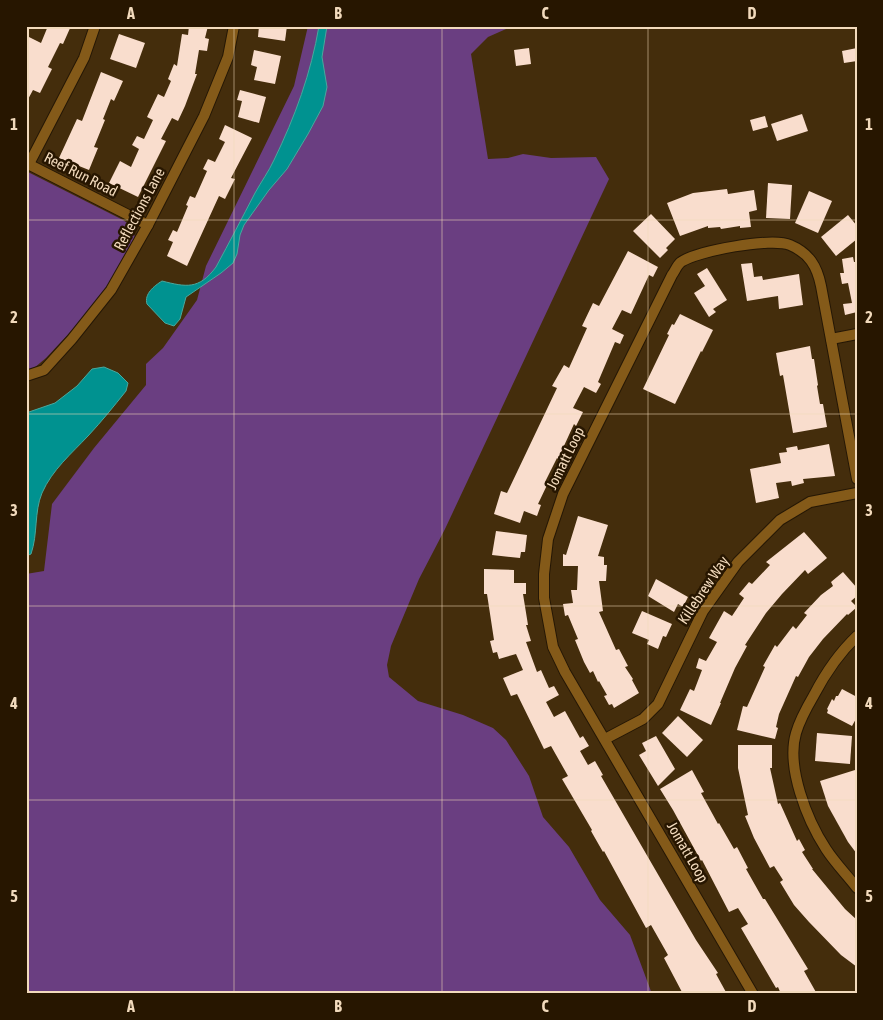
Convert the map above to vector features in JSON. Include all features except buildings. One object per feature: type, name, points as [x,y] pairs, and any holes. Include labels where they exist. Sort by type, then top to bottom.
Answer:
[{"type":"street","points":[[27,164],[84,58],[95,26]]},
{"type":"street","name":"Reflections Lane","points":[[26,376],[44,370],[72,339],[111,290],[148,225],[204,116],[228,57],[234,26]]},
{"type":"street","name":"Reef Run Road","points":[[27,164],[148,225]]},
{"type":"street","name":"Jomatt Loop","points":[[753,994],[565,672],[553,647],[544,598],[546,555],[552,524],[564,494],[679,264],[702,253],[768,242],[790,245],[808,256],[818,271],[857,479]]},
{"type":"street","points":[[831,339],[857,334]]},
{"type":"street","name":"Killebrew Way","points":[[605,739],[643,719],[658,704],[703,611],[738,562],[780,520],[810,502],[857,493]]},
{"type":"street","points":[[857,636],[844,648],[828,669],[803,714],[796,735],[793,762],[803,804],[826,848],[857,888]]},
{"type":"shaded area","points":[[308,26],[513,26],[488,37],[471,54],[488,159],[508,158],[523,154],[551,158],[596,157],[609,179],[445,529],[419,579],[391,646],[387,665],[389,677],[418,701],[463,715],[493,728],[506,740],[529,776],[543,817],[569,847],[600,900],[630,935],[652,994],[26,994],[26,574],[44,571],[52,504],[94,448],[146,385],[146,364],[163,348],[197,300],[206,266],[294,86]]},
{"type":"shaded area","points":[[26,171],[123,220],[133,227],[135,239],[116,274],[88,313],[46,358],[34,368],[26,371]]},
{"type":"water","points":[[319,26],[327,26],[322,57],[327,87],[323,106],[287,169],[244,225],[233,263],[186,297],[180,319],[174,326],[165,323],[147,304],[148,294],[162,281],[178,285],[198,283],[204,280],[216,267],[272,164],[289,128],[307,78]]},
{"type":"water","points":[[104,367],[118,373],[128,383],[126,391],[98,425],[63,462],[46,485],[38,508],[35,539],[31,554],[26,556],[26,413],[55,403],[77,386],[92,369]]}]
